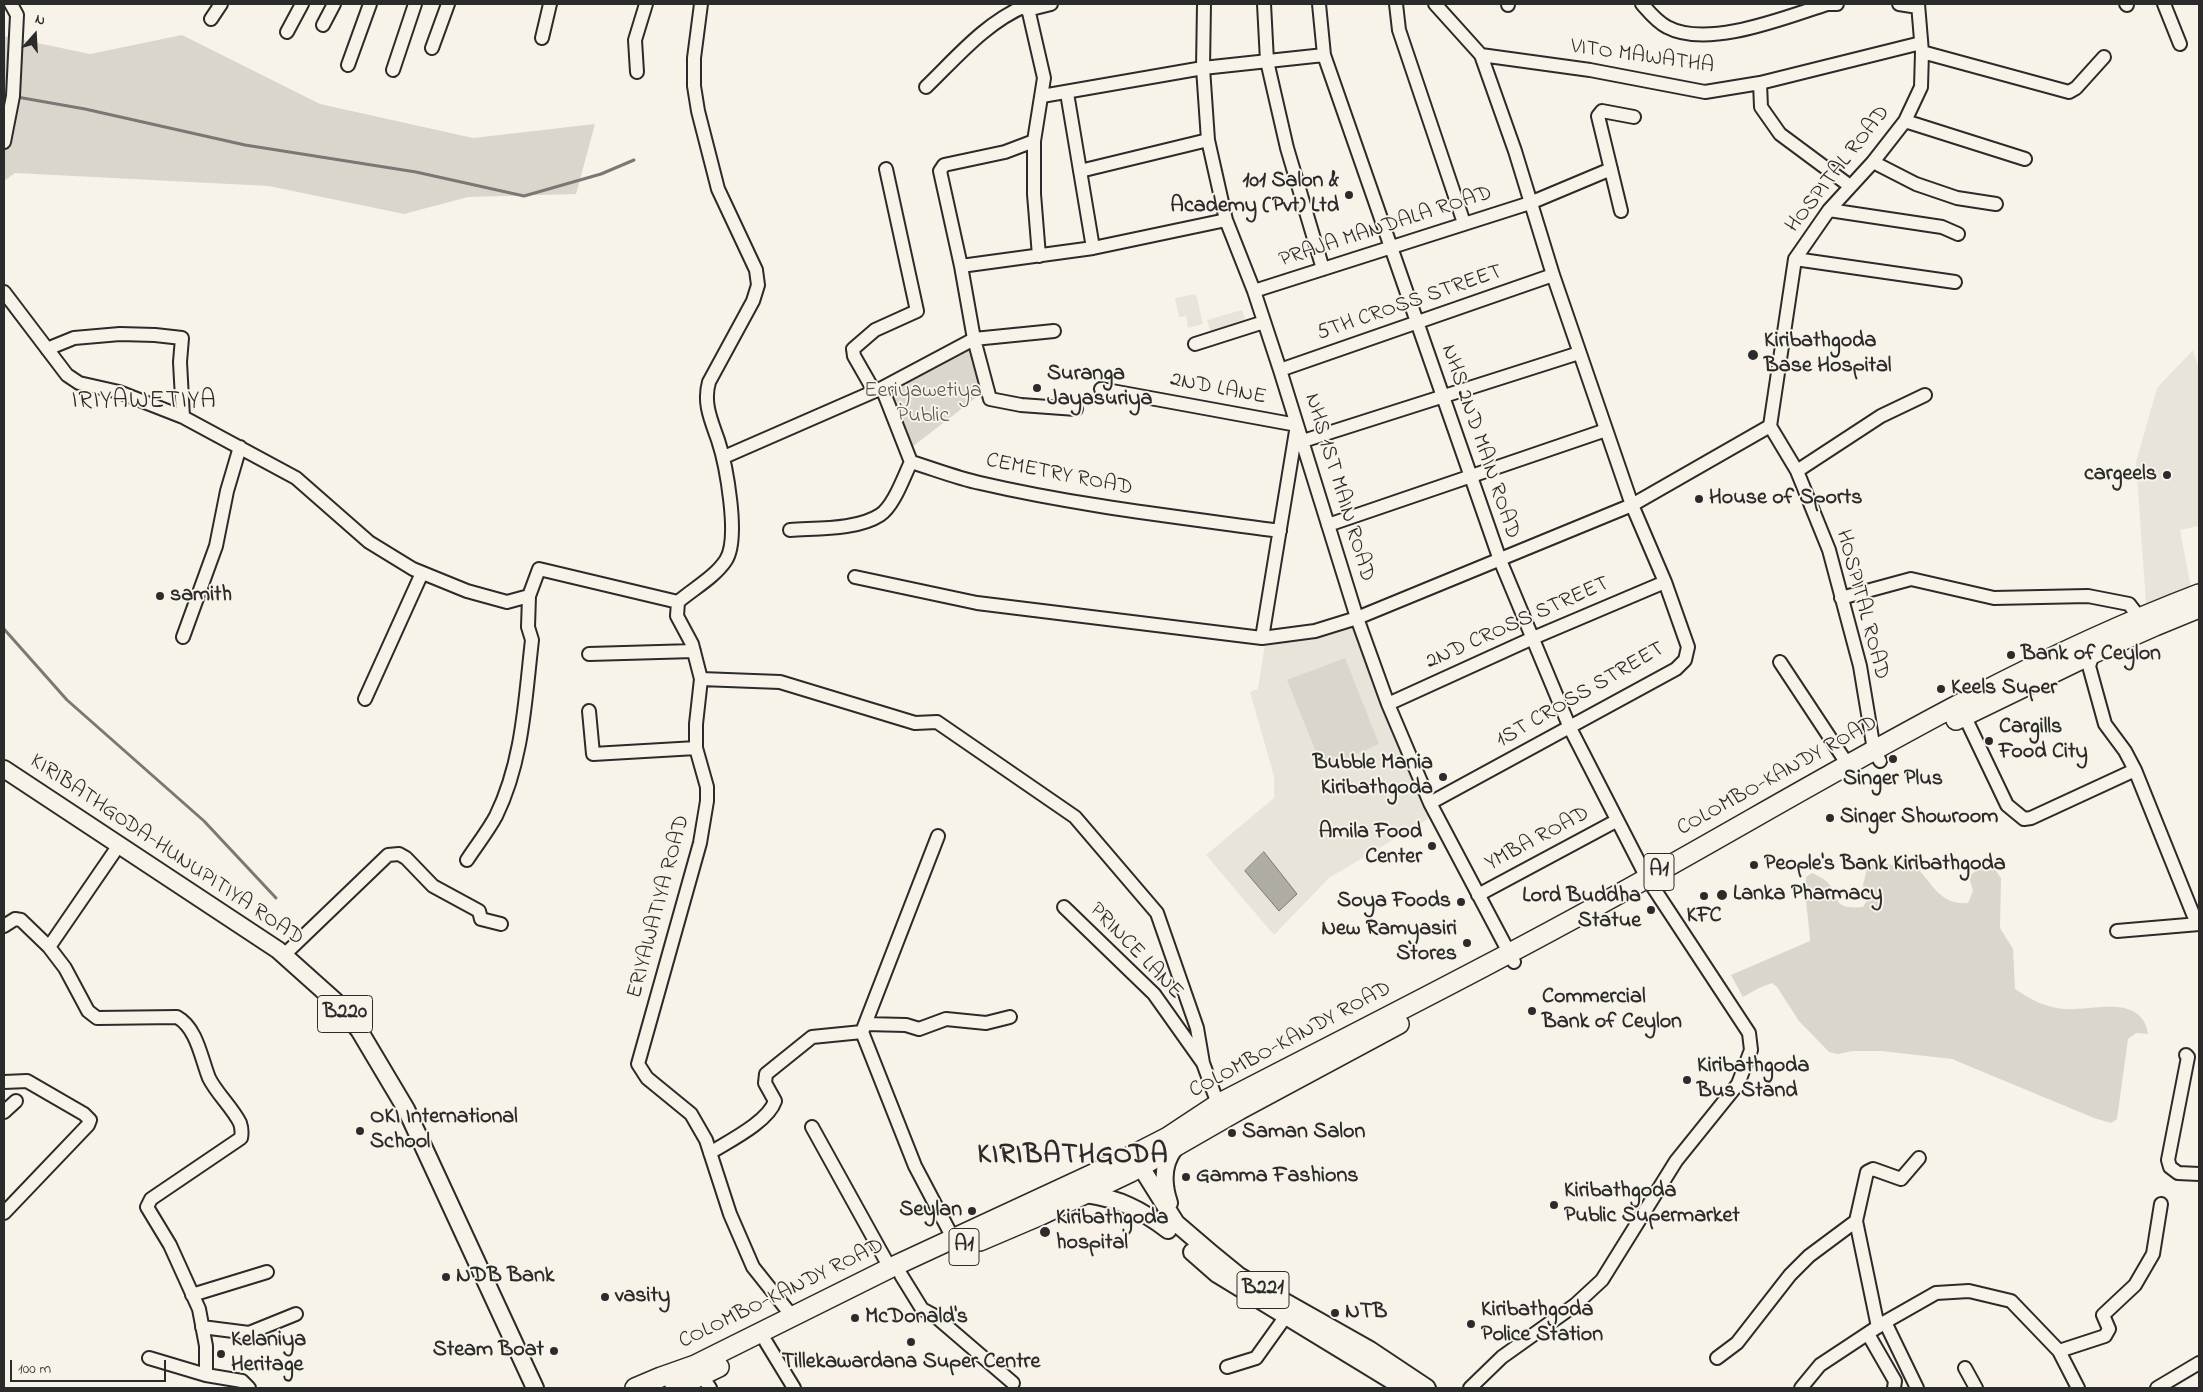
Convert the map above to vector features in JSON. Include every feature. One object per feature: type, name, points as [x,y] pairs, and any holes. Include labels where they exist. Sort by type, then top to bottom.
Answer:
[{"type":"highway","name":"COLOMBO-KANDY ROAD","points":[[1651,883],[1848,765],[1877,755],[1964,715],[2092,646],[2139,617],[2199,594]]},
{"type":"highway","name":"COLOMBO-KANDY ROAD","points":[[896,1271],[1086,1194],[1218,1104],[1511,957],[1651,883],[1877,755],[1995,685],[2092,646],[2155,626],[2199,608]]},
{"type":"highway","name":"COLOMBO-KANDY ROAD","points":[[635,1388],[696,1365],[795,1321],[954,1240],[1132,1163],[1174,1149],[1239,1110],[1511,957]]},
{"type":"highway","name":"COLOMBO-KANDY ROAD","points":[[675,1388],[706,1382],[795,1321]]},
{"type":"main road","name":"KIRIBATHGODA-HUNUPITIYA ROAD","points":[[4,769],[284,955],[335,1001],[359,1030],[393,1087],[434,1169],[535,1388]]},
{"type":"main road","points":[[1172,1226],[1164,1187],[1168,1157],[1174,1149]]},
{"type":"main road","name":"B221","points":[[1132,1163],[1172,1226],[1217,1274],[1404,1388]]},
{"type":"main road","points":[[1086,1194],[1129,1205],[1172,1226]]},
{"type":"main road","name":"B221","points":[[1172,1226],[1239,1276],[1370,1350],[1427,1388]]},
{"type":"street","points":[[4,142],[13,96],[14,78],[17,15],[11,4]]},
{"type":"street","points":[[211,19],[222,4]]},
{"type":"street","points":[[287,32],[302,4]]},
{"type":"street","points":[[323,25],[334,4]]},
{"type":"street","points":[[348,65],[370,4]]},
{"type":"street","points":[[393,70],[415,4]]},
{"type":"street","points":[[432,48],[448,4]]},
{"type":"street","points":[[542,38],[550,4]]},
{"type":"street","points":[[637,72],[635,40],[646,4]]},
{"type":"street","points":[[467,860],[495,817],[509,787],[520,745],[532,640],[528,627],[529,596],[539,569],[678,602],[719,568],[727,558],[732,541],[729,484],[724,457],[707,410],[706,394],[710,382],[753,301],[758,285],[756,270],[718,189],[698,111],[694,86],[694,68],[701,4]]},
{"type":"street","points":[[926,87],[983,32],[1012,12],[1027,6],[1051,4]]},
{"type":"street","name":"NHS 1ST MAIN ROAD","points":[[1201,4],[1208,140],[1226,220],[1254,291],[1303,441],[1357,618],[1388,704],[1430,803],[1511,957]]},
{"type":"street","points":[[1264,4],[1267,61],[1286,148],[1323,269]]},
{"type":"street","name":"NHS 2ND MAIN ROAD","points":[[1319,4],[1324,55],[1500,560],[1570,728],[1616,821],[1651,883],[1748,1033],[1751,1050],[1738,1084],[1676,1161],[1602,1280],[1575,1305],[1502,1357],[1470,1388]]},
{"type":"street","points":[[1396,4],[1399,30],[1464,224]]},
{"type":"street","points":[[1435,4],[1482,55]]},
{"type":"street","points":[[1642,4],[1653,9],[1668,28],[1692,34],[1731,33],[1827,4],[1837,4]]},
{"type":"street","points":[[1899,4],[1918,5]]},
{"type":"street","points":[[2164,4],[2180,44]]},
{"type":"street","name":"HOSPITAL ROAD","points":[[1877,755],[1860,666],[1828,550],[1797,471],[1770,426],[1796,259],[1829,210],[1873,162],[1905,121],[1921,87],[1922,48],[1918,5]]},
{"type":"street","points":[[1027,6],[1044,78],[1034,141],[1034,194],[1039,256]]},
{"type":"street","points":[[1922,48],[2069,92],[2076,88],[2104,57]]},
{"type":"street","name":"VITO MAWATHA","points":[[1482,55],[1590,70],[1705,92],[1760,83],[1922,48]]},
{"type":"street","points":[[1042,96],[1203,68],[1324,55]]},
{"type":"street","name":"1ST CROSS STREET","points":[[1430,803],[1676,669],[1685,660],[1688,647],[1665,582],[1632,505],[1579,353],[1482,55]]},
{"type":"street","points":[[1760,83],[1761,107],[1780,134],[1850,186]]},
{"type":"street","points":[[1067,93],[1093,248]]},
{"type":"street","points":[[1620,210],[1598,116],[1602,111],[1634,117]]},
{"type":"street","points":[[1905,121],[2025,159]]},
{"type":"street","points":[[1080,171],[1208,140]]},
{"type":"street","points":[[1034,141],[1005,152],[944,166],[940,171],[961,266],[974,340],[990,398],[1021,406],[1076,408]]},
{"type":"street","points":[[1873,162],[1916,184],[1957,198],[1996,204]]},
{"type":"street","points":[[790,530],[850,526],[881,514],[893,499],[911,462],[878,390],[854,356],[853,349],[875,330],[917,311],[886,169]]},
{"type":"street","name":"PRAJA MANDALA ROAD","points":[[1254,291],[1530,203],[1611,169]]},
{"type":"street","points":[[1829,210],[1942,227],[1958,234]]},
{"type":"street","points":[[961,266],[1093,248],[1226,220]]},
{"type":"street","points":[[1796,259],[1955,282]]},
{"type":"street","name":"5TH CROSS STREET","points":[[1280,370],[1553,275]]},
{"type":"street","points":[[4,292],[67,375],[79,383],[118,392],[183,417],[240,447],[296,478],[369,542],[422,572],[467,591],[507,602],[529,596]]},
{"type":"street","points":[[1195,344],[1264,322]]},
{"type":"street","points":[[724,457],[878,390],[974,340],[1054,332]]},
{"type":"street","points":[[47,349],[74,338],[155,334],[182,338],[180,362],[183,417]]},
{"type":"street","points":[[1303,441],[1579,353]]},
{"type":"street","name":"2ND LANE","points":[[1101,389],[1297,425]]},
{"type":"street","points":[[1797,471],[1880,416],[1925,395]]},
{"type":"street","points":[[1262,638],[1297,425]]},
{"type":"street","points":[[856,577],[978,603],[1262,638],[1315,631],[1357,618],[1632,505],[1770,426]]},
{"type":"street","points":[[1328,525],[1606,430]]},
{"type":"street","points":[[183,637],[216,546],[227,491],[240,447]]},
{"type":"street","name":"CEMETRY ROAD","points":[[911,462],[978,483],[1108,508],[1280,531]]},
{"type":"street","points":[[366,699],[422,572]]},
{"type":"street","points":[[1841,598],[1911,579],[1994,598],[2088,596],[2129,604],[2139,617]]},
{"type":"street","name":"2ND CROSS STREET","points":[[1388,704],[1533,638],[1665,582]]},
{"type":"street","name":"ERIYAWATIYA ROAD","points":[[678,602],[677,616],[694,651],[701,679],[696,724],[696,748],[707,787],[700,843],[638,1064],[647,1078],[691,1114],[706,1140],[730,1214],[753,1268],[795,1321]]},
{"type":"street","points":[[2092,646],[2089,666],[2105,724],[2125,751],[2135,770],[2198,924],[2117,931]]},
{"type":"street","points":[[589,654],[694,651]]},
{"type":"street","points":[[1780,662],[1848,765]]},
{"type":"street","points":[[701,679],[780,682],[915,723],[937,722],[1075,818],[1157,913],[1197,1028],[1202,1063]]},
{"type":"street","points":[[589,710],[594,754],[696,748]]},
{"type":"street","points":[[1964,715],[2007,805],[2024,818],[2031,818],[2135,770]]},
{"type":"street","name":"YMBA ROAD","points":[[1478,895],[1616,821]]},
{"type":"street","points":[[938,836],[864,1028],[915,1166],[954,1240]]},
{"type":"street","points":[[49,947],[119,845]]},
{"type":"street","points":[[284,955],[388,855],[399,854],[406,858],[433,886],[479,911],[481,919],[501,924]]},
{"type":"street","name":"PRINCE LANE","points":[[1064,907],[1154,994],[1202,1063],[1218,1104]]},
{"type":"street","points":[[4,926],[15,919],[21,920],[49,947],[65,968],[88,1011],[97,1018],[177,1017],[184,1021],[191,1030],[210,1080],[239,1123],[242,1132],[241,1138],[151,1199],[148,1207],[170,1245],[199,1309],[206,1346],[206,1375]]},
{"type":"street","points":[[710,1153],[750,1128],[773,1107],[775,1101],[765,1083],[764,1076],[812,1037],[864,1028],[906,1025],[919,1029],[946,1020],[986,1023],[1010,1017]]},
{"type":"street","points":[[2186,1055],[2188,1057],[2168,1160],[2170,1167],[2178,1173],[2199,1174]]},
{"type":"street","points":[[4,1082],[27,1081],[84,1114],[90,1120],[88,1125],[4,1213]]},
{"type":"street","points":[[4,1112],[16,1101]]},
{"type":"street","points":[[812,1127],[896,1271],[922,1309],[935,1316],[1013,1383]]},
{"type":"street","points":[[1894,1388],[1895,1381],[1877,1328],[1856,1221],[1867,1172],[1873,1169],[1901,1179],[1919,1158]]},
{"type":"street","points":[[2058,1352],[2105,1336],[2109,1329],[2103,1315],[2135,1285],[2153,1254],[2162,1204]]},
{"type":"street","points":[[1717,1358],[1737,1343],[1790,1275],[1810,1256],[1856,1221]]},
{"type":"street","points":[[192,1295],[268,1272]]},
{"type":"street","points":[[1809,1385],[1820,1365],[1936,1293],[1969,1291],[2011,1301],[2058,1352],[2078,1388]]},
{"type":"street","points":[[202,1327],[249,1333],[296,1314]]},
{"type":"street","points":[[1227,1367],[1256,1358],[1286,1316]]},
{"type":"street","points":[[1877,1328],[1917,1388]]},
{"type":"street","points":[[766,1342],[794,1388]]},
{"type":"street","points":[[149,1358],[206,1375],[242,1381],[249,1388]]},
{"type":"street","points":[[2157,1388],[2199,1363]]},
{"type":"street","points":[[1966,1368],[1976,1388]]},
{"type":"shaded area","points":[[1196,294],[1203,324],[1188,328],[1186,316],[1179,317],[1175,298]]},
{"type":"shaded area","points":[[1242,310],[1246,323],[1211,333],[1207,320]]},
{"type":"shaded area","points":[[2193,350],[2199,369],[2199,526],[2180,530],[2191,588],[2146,603],[2136,462],[2157,388]]},
{"type":"shaded area","points":[[1356,620],[1431,817],[1329,878],[1274,935],[1206,855],[1274,798],[1274,776],[1250,692],[1258,689],[1266,637]]},
{"type":"shaded area","points":[[1264,852],[1297,894],[1279,911],[1245,871]]},
{"type":"green space","points":[[182,35],[320,104],[473,138],[595,124],[576,194],[468,197],[404,214],[269,186],[15,173],[4,181],[4,36],[90,54]]},
{"type":"green space","name":"Eeriyawetiya Public","points":[[970,347],[982,393],[912,447],[887,392]]},
{"type":"green space","points":[[1345,658],[1379,744],[1323,769],[1287,680]]},
{"type":"green space","points":[[1880,863],[1918,869],[1945,898],[1959,903],[1968,903],[1973,891],[1969,877],[1979,867],[1994,868],[2001,878],[2000,928],[2013,949],[2015,989],[2051,1007],[2076,1009],[2114,1007],[2136,1013],[2144,1021],[2148,1034],[2136,1033],[2128,1039],[2117,1119],[2111,1123],[2094,1118],[1952,1059],[1881,1051],[1853,1051],[1838,1054],[1829,1052],[1799,1021],[1777,987],[1772,983],[1743,997],[1731,975],[1810,941],[1806,877],[1812,873],[1826,881],[1831,886],[1840,904],[1863,907],[1866,902],[1863,885],[1868,865]]},
{"type":"waterway","points":[[17,97],[85,109],[245,145],[416,172],[524,196],[601,174],[634,160]]},
{"type":"waterway","points":[[4,629],[67,700],[204,821],[276,898]]},
{"type":"place","name":"101 Salon & Academy (Pvt) Ltd","points":[[1349,195]]},
{"type":"place","name":"Kiribathgoda Base Hospital","points":[[1753,355]]},
{"type":"place","name":"Suranga Jayasuriya","points":[[1037,388]]},
{"type":"place","name":"cargeels","points":[[2167,475]]},
{"type":"place","name":"House of Sports","points":[[1699,499]]},
{"type":"place","name":"samith","points":[[160,596]]},
{"type":"place","name":"Bank of Ceylon","points":[[2011,655]]},
{"type":"place","name":"Keels Super","points":[[1941,689]]},
{"type":"place","name":"Cargills Food City","points":[[1989,741]]},
{"type":"place","name":"Singer Plus","points":[[1893,759]]},
{"type":"place","name":"Bubble Mania Kiribathgoda","points":[[1443,777]]},
{"type":"place","name":"Singer Showroom","points":[[1830,818]]},
{"type":"place","name":"Amila Food Center","points":[[1432,846]]},
{"type":"place","name":"People's Bank Kiribathgoda","points":[[1754,865]]},
{"type":"place","name":"Lanka Pharmacy","points":[[1722,895]]},
{"type":"place","name":"KFC","points":[[1704,896]]},
{"type":"place","name":"Soya Foods","points":[[1461,902]]},
{"type":"place","name":"Lord Buddha Statue","points":[[1651,910]]},
{"type":"place","name":"New Ramyasiri Stores","points":[[1467,943]]},
{"type":"place","name":"Commercial Bank of Ceylon","points":[[1532,1011]]},
{"type":"place","name":"Kiribathgoda Bus Stand","points":[[1687,1080]]},
{"type":"place","name":"OKI International School","points":[[360,1131]]},
{"type":"place","name":"Saman Salon","points":[[1232,1133]]},
{"type":"place","name":"Gamma Fashions","points":[[1186,1177]]},
{"type":"place","name":"Kiribathgoda Public Supermarket","points":[[1554,1205]]},
{"type":"place","name":"Seylan","points":[[972,1211]]},
{"type":"place","name":"Kiribathgoda hospital","points":[[1045,1232]]},
{"type":"place","name":"NDB Bank","points":[[446,1277]]},
{"type":"place","name":"vasity","points":[[605,1297]]},
{"type":"place","name":"NTB","points":[[1335,1313]]},
{"type":"place","name":"McDonald's","points":[[855,1318]]},
{"type":"place","name":"Kiribathgoda Police Station","points":[[1471,1324]]},
{"type":"place","name":"Tillekawardana Super Centre","points":[[911,1342]]},
{"type":"place","name":"Steam Boat","points":[[554,1351]]},
{"type":"place","name":"Kelaniya Heritage","points":[[221,1354]]},
{"type":"district","name":"IRIYAWETIYA","points":[[144,403]]},
{"type":"district","name":"KIRIBATHGODA","points":[[1073,1157]]}]
